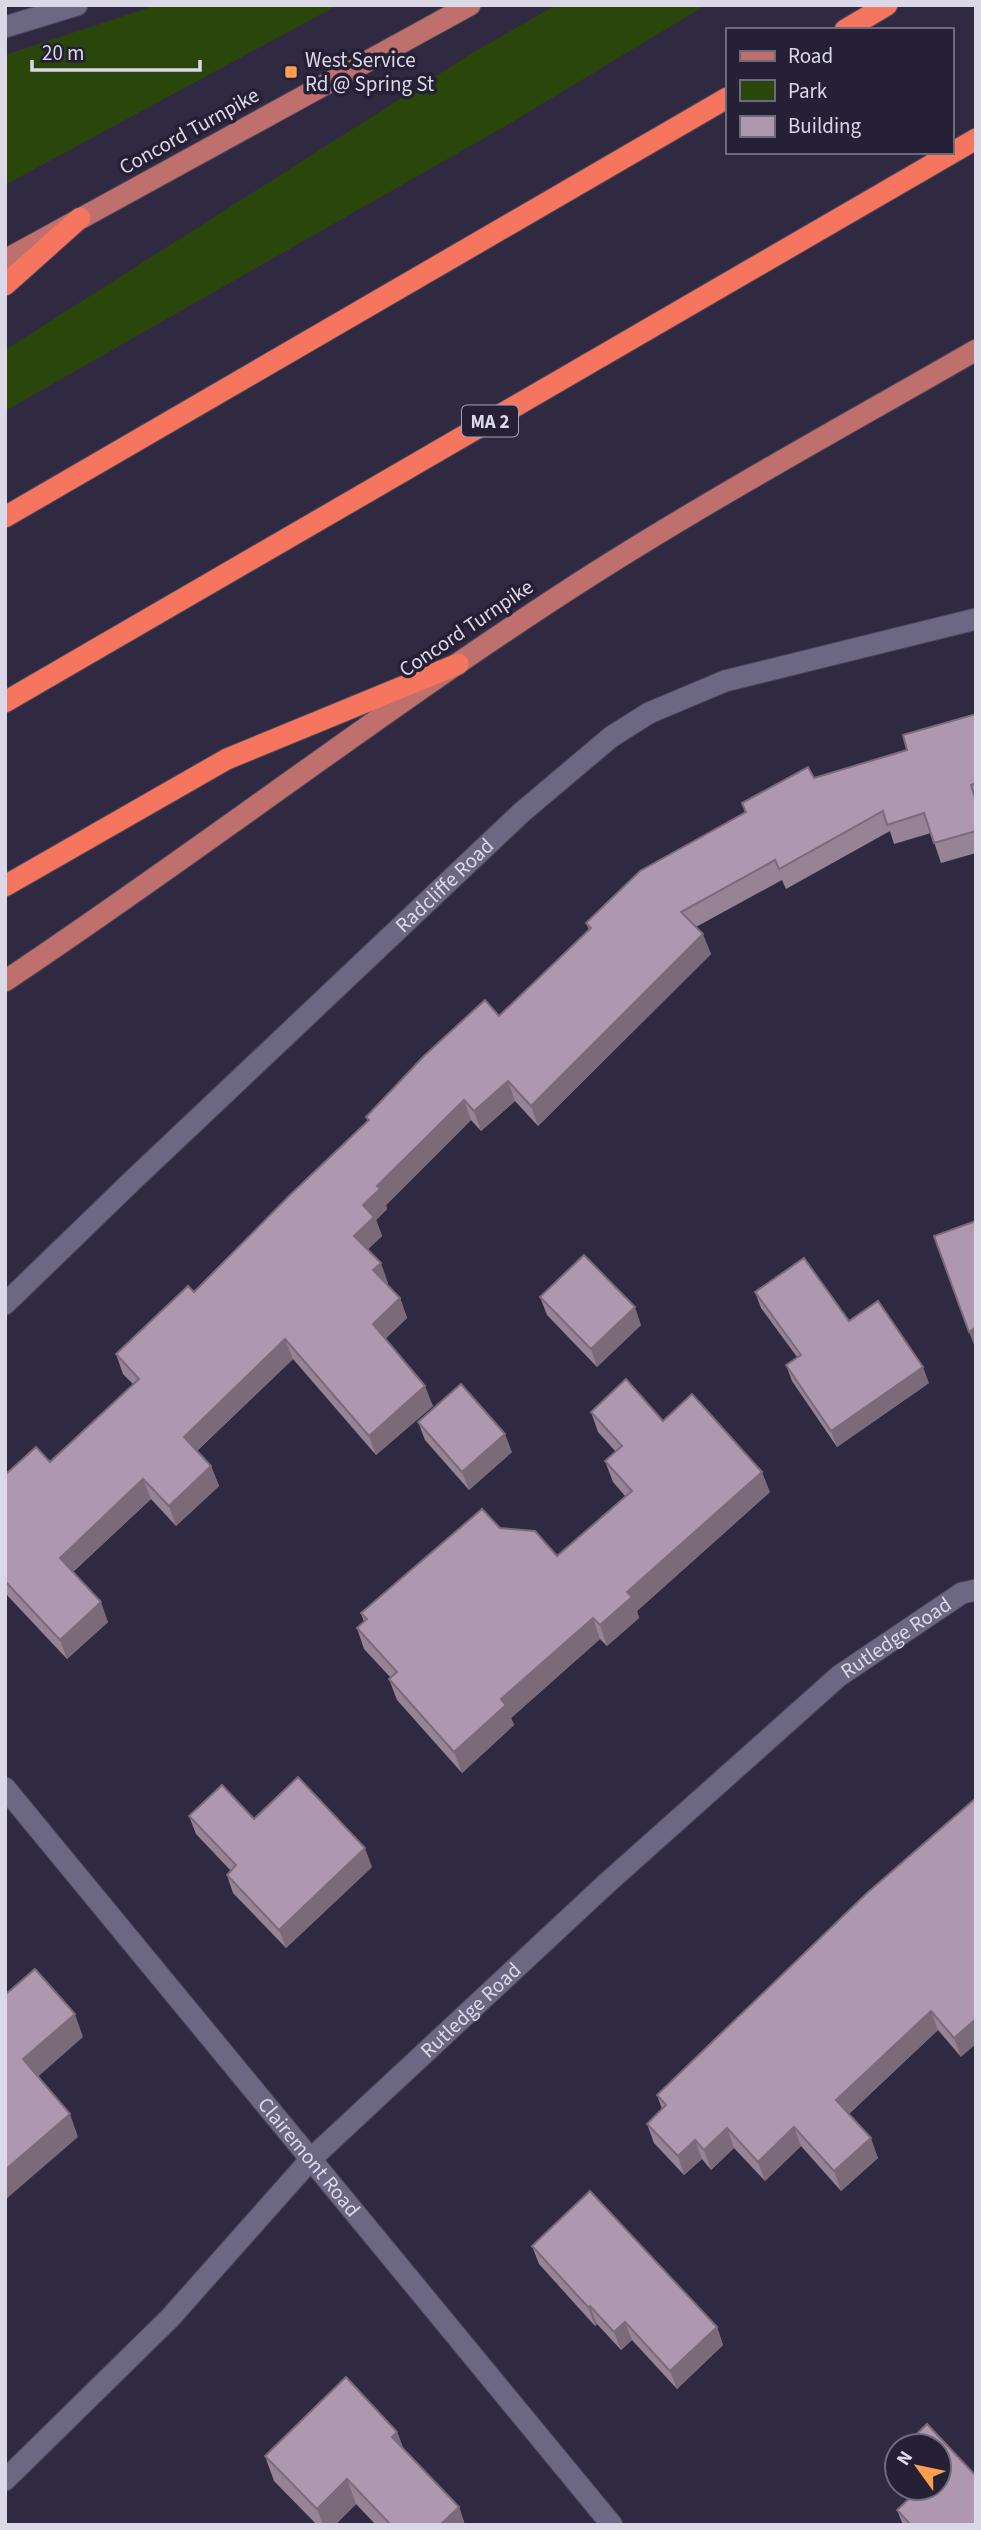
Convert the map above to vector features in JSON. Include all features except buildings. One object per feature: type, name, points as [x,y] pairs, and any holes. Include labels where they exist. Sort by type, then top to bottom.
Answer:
[{"type":"highway","points":[[848,28],[887,5]]},
{"type":"highway","points":[[5,517],[726,99]]},
{"type":"highway","name":"MA 2","points":[[953,152],[976,139]]},
{"type":"highway","name":"MA 2","points":[[5,702],[950,154]]},
{"type":"highway","points":[[5,285],[80,218]]},
{"type":"highway","points":[[5,886],[228,759],[457,664]]},
{"type":"main road","name":"Concord Turnpike","points":[[5,260],[470,5]]},
{"type":"main road","name":"Concord Turnpike","points":[[5,981],[118,905],[457,664],[589,577],[976,349]]},
{"type":"street","points":[[5,27],[77,5]]},
{"type":"street","name":"Radcliffe Road","points":[[5,1304],[511,822],[611,737],[649,713],[725,681],[976,619]]},
{"type":"street","name":"Rutledge Road","points":[[5,2480],[170,2318],[312,2158],[606,1884],[839,1676],[962,1593],[976,1590]]},
{"type":"street","name":"Clairemont Road","points":[[5,1788],[612,2525]]},
{"type":"green space","points":[[157,5],[338,5],[5,185],[5,55]]},
{"type":"green space","points":[[556,5],[706,5],[502,128],[5,411],[5,350],[469,55]]},
{"type":"place","name":"West Service Rd @ Spring St","points":[[291,72]]}]
